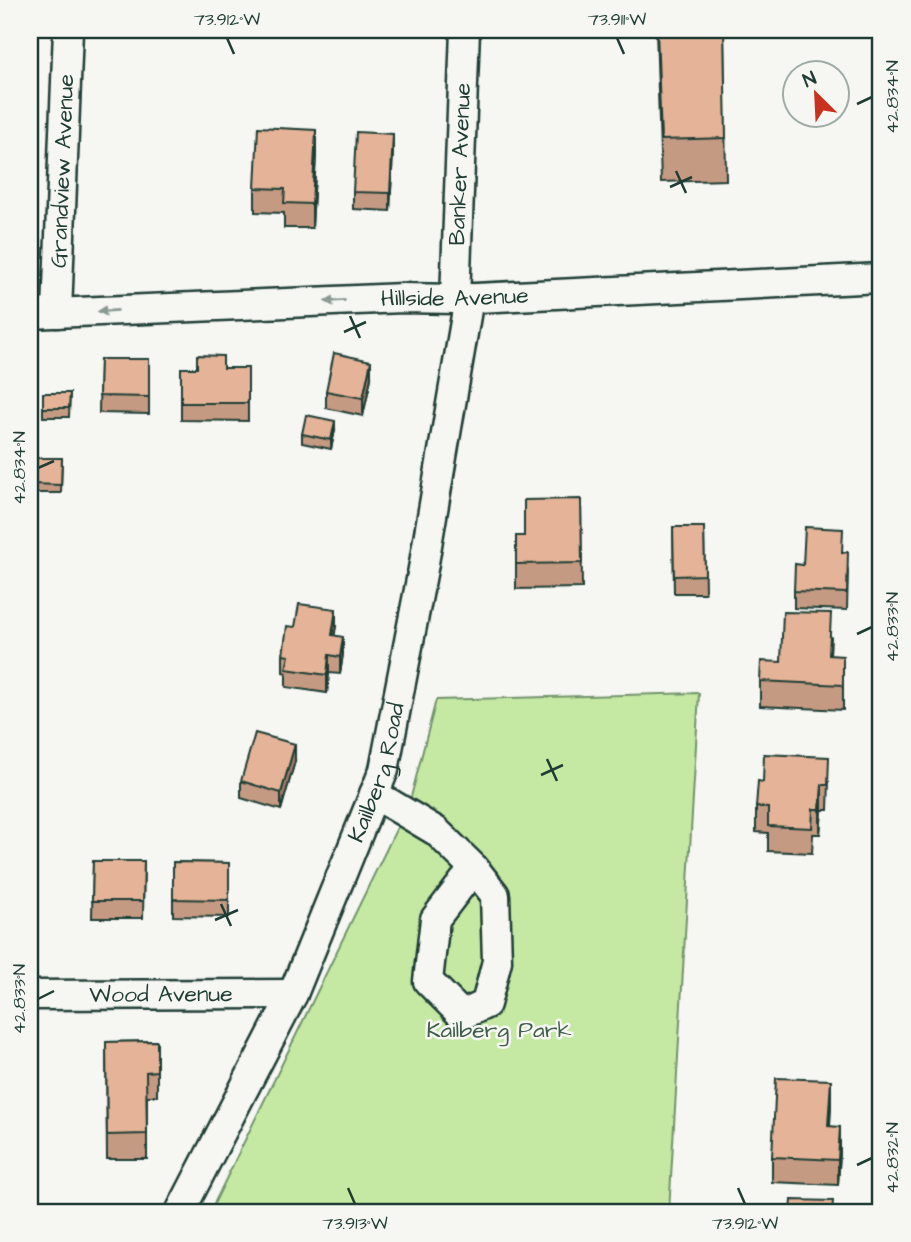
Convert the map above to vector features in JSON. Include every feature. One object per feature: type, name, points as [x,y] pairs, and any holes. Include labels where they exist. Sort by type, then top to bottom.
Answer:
[{"type":"street","name":"Grandview Avenue","points":[[43,314],[68,30]]},
{"type":"street","name":"Banker Avenue","points":[[462,298],[459,231],[465,30]]},
{"type":"street","name":"Hillside Avenue","points":[[43,314],[881,278]]},
{"type":"street","name":"Kailberg Road","points":[[180,1212],[293,994],[384,770],[423,569],[462,298]]},
{"type":"street","points":[[374,794],[436,831],[474,868]]},
{"type":"street","name":"Wood Avenue","points":[[30,995],[293,994]]},
{"type":"green space","name":"Kailberg Park","points":[[699,693],[669,1212],[210,1212],[410,801],[436,700]]},
{"type":"building","points":[[657,30],[724,30],[726,138],[661,140]]},
{"type":"building","points":[[258,127],[316,130],[312,204],[284,203],[285,189],[255,188]]},
{"type":"building","points":[[356,132],[393,134],[390,193],[353,192]]},
{"type":"building","points":[[334,353],[371,361],[363,398],[326,391]]},
{"type":"building","points":[[197,355],[223,356],[223,368],[248,368],[248,403],[181,403],[181,368],[197,368]]},
{"type":"building","points":[[100,359],[149,359],[149,397],[99,396]]},
{"type":"building","points":[[43,393],[70,393],[69,408],[43,408]]},
{"type":"building","points":[[306,415],[335,421],[331,440],[302,434]]},
{"type":"building","points":[[30,458],[62,458],[61,485],[30,484]]},
{"type":"building","points":[[581,499],[582,563],[516,564],[516,536],[524,536],[524,500]]},
{"type":"building","points":[[673,527],[704,527],[705,575],[674,576]]},
{"type":"building","points":[[805,527],[843,529],[842,553],[848,552],[847,593],[794,591],[795,564],[803,565]]},
{"type":"building","points":[[299,604],[336,609],[332,635],[343,637],[340,657],[329,655],[327,675],[286,669],[289,656],[283,655],[287,626],[295,627]]},
{"type":"building","points":[[783,612],[831,613],[829,655],[843,656],[843,685],[760,681],[761,661],[781,662]]},
{"type":"building","points":[[255,733],[295,744],[281,793],[241,781]]},
{"type":"building","points":[[764,754],[829,757],[828,785],[822,785],[820,809],[813,809],[812,828],[768,826],[768,808],[756,807],[758,781],[763,782]]},
{"type":"building","points":[[93,861],[144,861],[143,901],[92,901]]},
{"type":"building","points":[[173,862],[229,863],[229,900],[173,899]]},
{"type":"building","points":[[157,1041],[157,1071],[146,1072],[147,1134],[107,1135],[106,1042]]},
{"type":"building","points":[[776,1078],[831,1080],[828,1126],[840,1127],[838,1160],[772,1157]]},
{"type":"building","points":[[792,1200],[833,1201],[832,1212],[791,1212]]}]
